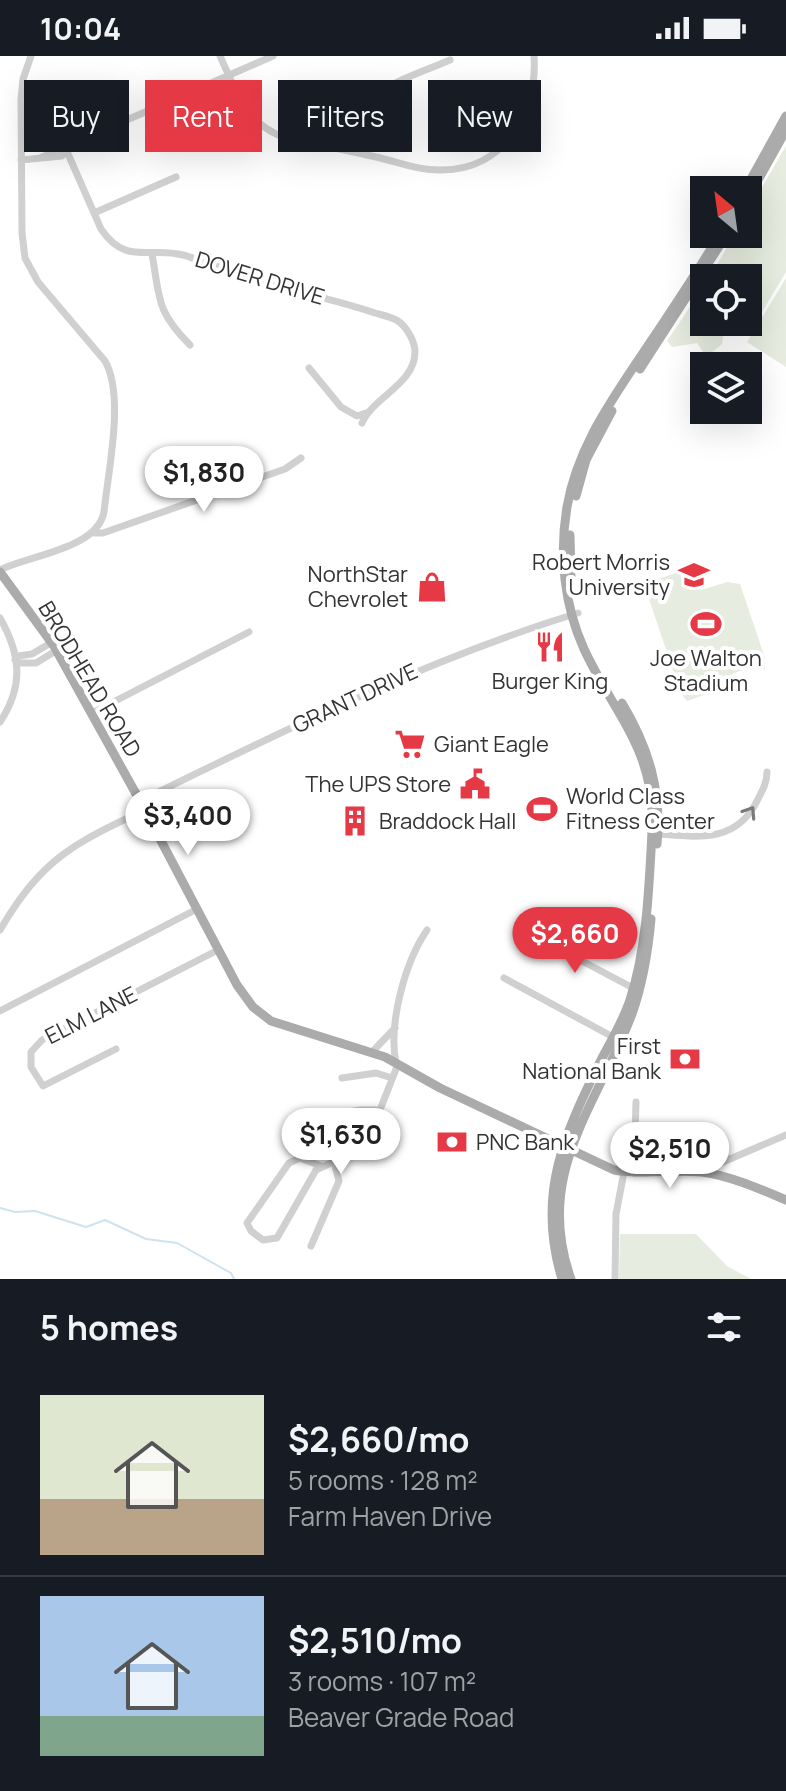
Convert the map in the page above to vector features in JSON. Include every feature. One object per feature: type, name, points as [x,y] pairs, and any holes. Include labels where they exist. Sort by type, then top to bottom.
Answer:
[{"type":"main road","points":[[753,176],[786,116]]},
{"type":"main road","points":[[760,176],[786,130]]},
{"type":"main road","points":[[562,1279],[555,1255],[551,1216],[554,1174],[636,990],[652,836],[651,793],[639,747],[590,660],[565,581],[564,537],[569,495],[584,450],[601,415],[711,248]]},
{"type":"main road","points":[[571,1279],[560,1221],[566,1147],[622,1037],[647,956],[658,834],[657,790],[649,756],[575,614],[570,533],[576,494],[586,460],[607,418],[719,248]]},
{"type":"main road","name":"BRODHEAD ROAD","points":[[0,571],[54,646],[143,805],[244,997],[263,1016],[285,1026],[372,1052],[598,1163],[629,1172],[700,1172],[748,1185],[786,1200]]},
{"type":"main road","points":[[564,1171],[575,1162],[598,1163]]},
{"type":"street","points":[[31,56],[21,92],[22,240],[26,263],[38,282],[102,357],[114,381],[114,414],[104,512],[94,533]]},
{"type":"street","points":[[220,56],[246,111],[257,123],[278,134]]},
{"type":"street","points":[[21,160],[65,154],[273,56]]},
{"type":"street","points":[[354,152],[431,170],[464,168],[491,157],[507,144],[524,118],[535,73],[534,56]]},
{"type":"street","points":[[408,80],[450,60]]},
{"type":"street","name":"DOVER DRIVE","points":[[65,154],[104,233],[117,246],[134,253],[183,255],[247,278],[398,321],[413,344],[412,367],[366,413]]},
{"type":"street","points":[[94,213],[176,177]]},
{"type":"street","points":[[152,254],[162,310],[169,324],[190,345]]},
{"type":"street","points":[[309,368],[341,407],[357,416],[366,413]]},
{"type":"street","points":[[362,423],[366,413]]},
{"type":"street","points":[[0,571],[94,533],[103,533],[285,469],[301,458]]},
{"type":"street","name":"GRANT DRIVE","points":[[0,930],[22,893],[51,862],[143,805],[397,678],[453,655],[575,614]]},
{"type":"street","points":[[0,618],[9,635],[15,660],[15,696],[0,722]]},
{"type":"street","points":[[92,713],[249,632]]},
{"type":"street","points":[[15,660],[49,644],[54,646]]},
{"type":"street","points":[[658,834],[712,835],[731,831],[742,824],[754,807],[767,781],[767,772]]},
{"type":"street","points":[[0,1011],[197,909]]},
{"type":"street","points":[[321,1166],[303,1159],[289,1163],[247,1223],[251,1231],[266,1240],[279,1236],[314,1173],[321,1166],[348,1155],[361,1143],[380,1110],[397,1063],[393,1046],[395,1028],[407,973],[427,930]]},
{"type":"street","points":[[531,934],[636,990]]},
{"type":"street","name":"ELM LANE","points":[[116,1049],[43,1086],[30,1064],[33,1048],[42,1040],[218,950]]},
{"type":"street","points":[[504,978],[613,1037]]},
{"type":"street","points":[[372,1052],[395,1028]]},
{"type":"street","points":[[342,1078],[371,1073],[392,1078]]},
{"type":"street","points":[[615,1279],[616,1214],[629,1172],[636,1102]]},
{"type":"street","points":[[326,1116],[380,1110]]},
{"type":"street","points":[[700,1172],[725,1164],[786,1135]]},
{"type":"street","points":[[311,1246],[339,1181],[334,1162]]},
{"type":"shaded area","points":[[786,146],[786,272],[762,312],[762,264],[717,264],[727,248],[762,248],[762,187]]},
{"type":"shaded area","points":[[786,278],[786,367],[747,342],[751,336],[762,336],[762,317]]},
{"type":"shaded area","points":[[690,307],[690,336],[724,336],[722,344],[713,352],[703,352],[697,343],[672,347],[667,341]]},
{"type":"shaded area","name":"Joe Walton Stadium","points":[[693,567],[701,590],[727,582],[740,584],[765,658],[765,669],[746,669],[732,674],[735,684],[687,701],[681,694],[644,584]]},
{"type":"shaded area","points":[[620,1234],[696,1234],[727,1266],[751,1279],[619,1279]]},
{"type":"waterway","points":[[0,1208],[15,1212],[35,1211],[86,1227],[105,1220],[146,1239],[177,1243],[231,1273],[234,1279]]},
{"type":"place","name":"Robert Morris University","points":[[694,575]]},
{"type":"place","name":"NorthStar Chevrolet","points":[[432,587]]},
{"type":"place","name":"Joe Walton Stadium","points":[[706,624]]},
{"type":"place","name":"Burger King","points":[[550,647]]},
{"type":"place","name":"Giant Eagle","points":[[410,744]]},
{"type":"place","name":"The UPS Store","points":[[475,784]]},
{"type":"place","name":"World Class Fitness Center","points":[[542,809]]},
{"type":"place","name":"Braddock Hall","points":[[355,821]]},
{"type":"place","name":"First National Bank","points":[[685,1059]]},
{"type":"place","name":"PNC Bank","points":[[452,1142]]}]
